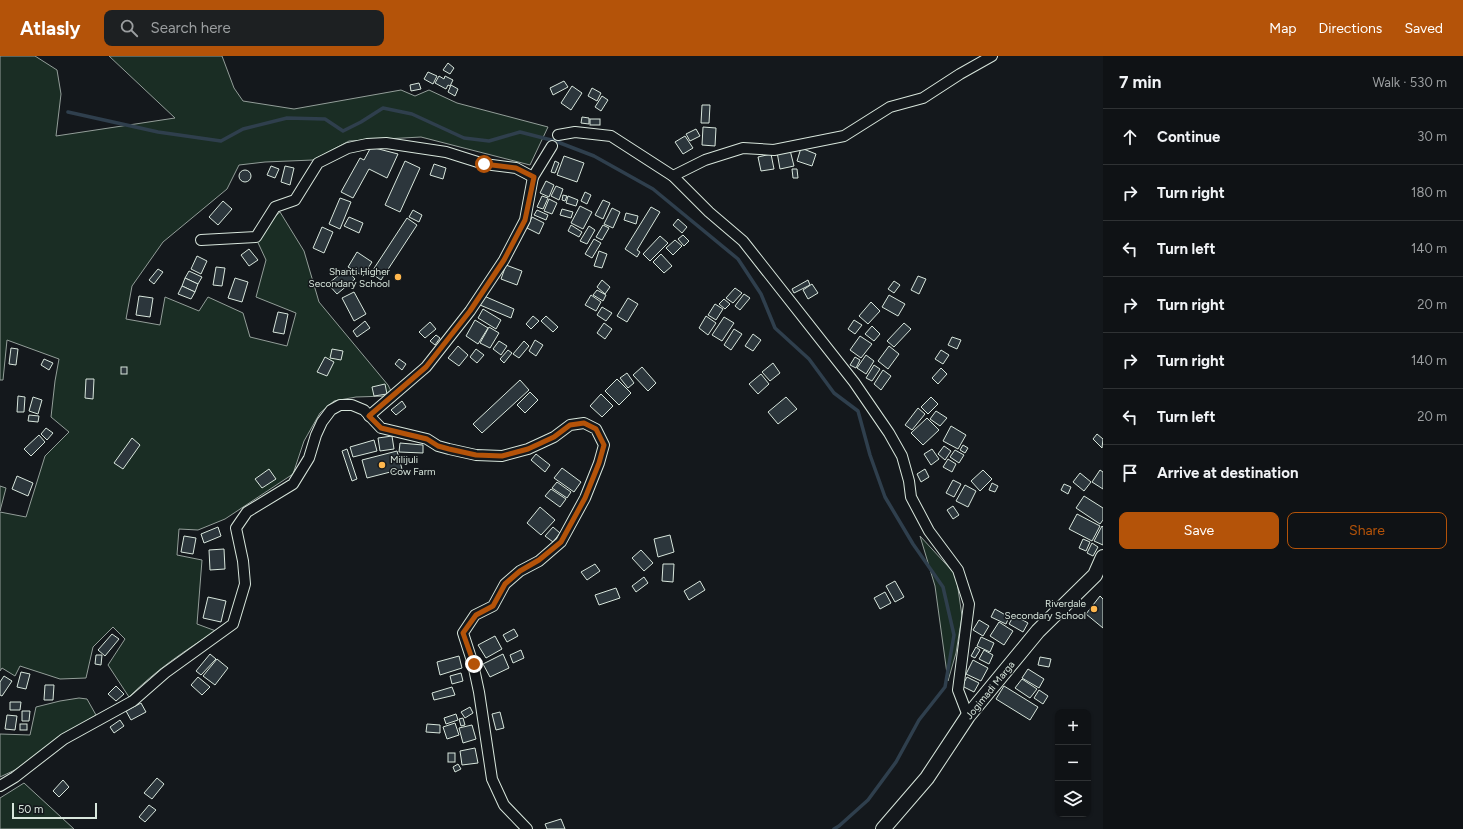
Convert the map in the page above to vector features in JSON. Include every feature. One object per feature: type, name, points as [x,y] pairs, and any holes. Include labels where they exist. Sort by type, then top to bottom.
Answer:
[{"type":"main road","name":"Jogimadi Marga","points":[[883,829],[926,778],[968,716],[1038,631],[1095,575],[1103,557]]},
{"type":"street","points":[[673,176],[705,160],[743,148],[774,150],[844,136],[890,107],[922,98],[992,56]]},
{"type":"street","points":[[558,135],[575,132],[611,136],[673,176],[710,212],[743,241],[776,285],[828,348],[890,433],[902,456],[909,481],[911,497],[929,530],[958,570],[969,604],[958,690],[968,716]]},
{"type":"street","points":[[201,240],[256,237],[275,207],[295,200],[318,163],[348,148],[367,144],[386,143],[446,152],[484,164],[516,168],[534,177]]},
{"type":"street","points":[[369,416],[426,367],[470,311],[504,260],[525,220],[534,177],[552,146]]},
{"type":"street","points":[[0,786],[15,777],[64,740],[133,701],[165,673],[233,624],[245,584],[243,561],[236,528],[247,512],[293,484],[309,458],[316,435],[322,422],[331,410],[340,405],[352,406],[364,410],[381,428],[427,439],[438,446],[476,455],[502,456],[528,449],[554,437],[570,425],[584,423],[596,429],[604,445],[599,463],[585,498],[561,542],[539,560],[520,571],[505,584],[493,606],[476,615],[463,633],[474,664],[492,778],[504,805],[527,829]]},
{"type":"green space","points":[[0,56],[35,56],[57,70],[61,94],[56,136],[175,118],[109,56],[222,56],[234,88],[243,101],[294,109],[401,90],[415,96],[429,90],[457,103],[548,127],[530,165],[421,137],[349,141],[313,160],[265,162],[239,165],[227,189],[163,242],[132,286],[126,319],[160,325],[165,297],[199,311],[208,297],[243,313],[250,337],[287,346],[296,313],[256,297],[266,260],[254,234],[280,212],[304,251],[319,302],[388,385],[391,391],[387,396],[356,397],[334,401],[320,413],[304,441],[293,474],[225,519],[198,530],[179,529],[177,555],[202,560],[197,624],[216,631],[171,661],[149,678],[129,697],[108,665],[125,639],[113,627],[93,647],[86,678],[60,679],[20,666],[15,676],[2,668],[0,671],[0,512],[26,517],[45,456],[69,432],[51,417],[59,359],[7,340],[3,380],[0,380]]},
{"type":"green space","points":[[0,486],[6,488],[0,511]]},
{"type":"green space","points":[[920,536],[956,575],[962,616],[956,653],[948,681],[935,586]]},
{"type":"green space","points":[[79,698],[87,699],[96,715],[50,744],[17,769],[0,777],[0,734],[30,735],[36,707]]},
{"type":"green space","points":[[24,783],[74,829],[0,829],[0,798]]},
{"type":"building","points":[[448,63],[454,68],[450,74],[443,70]]},
{"type":"building","points":[[428,72],[437,76],[433,84],[424,79]]},
{"type":"building","points":[[439,76],[444,79],[445,76],[453,80],[450,86],[448,85],[446,89],[435,83]]},
{"type":"building","points":[[564,81],[568,87],[553,95],[550,88]]},
{"type":"building","points":[[419,83],[421,89],[411,91],[410,85]]},
{"type":"building","points":[[451,85],[458,89],[455,96],[448,92]]},
{"type":"building","points":[[572,86],[582,93],[571,110],[561,103]]},
{"type":"building","points":[[592,88],[601,93],[597,101],[588,96]]},
{"type":"building","points":[[602,96],[608,100],[601,111],[595,107]]},
{"type":"building","points":[[702,105],[710,105],[709,123],[701,123]]},
{"type":"building","points":[[582,117],[589,118],[589,124],[581,123]]},
{"type":"building","points":[[590,119],[600,119],[600,125],[590,125]]},
{"type":"building","points":[[703,127],[716,128],[715,146],[702,145]]},
{"type":"building","points":[[696,129],[700,136],[690,141],[686,134]]},
{"type":"building","points":[[685,136],[693,148],[683,154],[675,142]]},
{"type":"building","points":[[371,147],[398,154],[387,178],[369,169],[353,198],[341,192],[360,158],[364,160]]},
{"type":"building","points":[[801,148],[816,154],[812,166],[797,161]]},
{"type":"building","points":[[790,150],[794,166],[780,169],[777,152]]},
{"type":"building","points":[[771,154],[774,169],[761,171],[758,157]]},
{"type":"building","points":[[564,156],[584,163],[577,182],[557,175]]},
{"type":"building","points":[[405,161],[420,168],[400,212],[385,205]]},
{"type":"building","points":[[555,161],[559,163],[555,173],[551,172]]},
{"type":"building","points":[[434,164],[446,168],[443,179],[430,175]]},
{"type":"building","points":[[271,166],[279,169],[275,178],[267,175]]},
{"type":"building","points":[[285,166],[294,168],[290,185],[281,182]]},
{"type":"building","points":[[792,169],[797,169],[798,178],[793,178]]},
{"type":"building","points":[[245,170],[249,172],[251,176],[249,180],[245,182],[241,180],[239,176],[241,172]]},
{"type":"building","points":[[546,181],[554,185],[549,197],[540,193]]},
{"type":"building","points":[[556,186],[563,189],[559,200],[551,196]]},
{"type":"building","points":[[585,192],[591,195],[587,204],[581,201]]},
{"type":"building","points":[[563,195],[567,196],[565,201],[562,200]]},
{"type":"building","points":[[542,196],[548,198],[543,209],[537,207]]},
{"type":"building","points":[[568,196],[578,200],[576,206],[566,203]]},
{"type":"building","points":[[340,198],[351,202],[340,229],[329,224]]},
{"type":"building","points":[[549,199],[557,203],[552,214],[544,211]]},
{"type":"building","points":[[603,200],[610,203],[603,219],[595,215]]},
{"type":"building","points":[[223,201],[232,209],[218,225],[209,217]]},
{"type":"building","points":[[580,206],[592,212],[583,229],[571,223]]},
{"type":"building","points":[[651,207],[660,212],[637,250],[640,252],[637,257],[625,249]]},
{"type":"building","points":[[612,208],[620,212],[613,228],[604,224]]},
{"type":"building","points":[[562,209],[573,212],[571,218],[560,215]]},
{"type":"building","points":[[413,210],[422,215],[419,222],[409,217]]},
{"type":"building","points":[[537,210],[548,215],[546,220],[534,215]]},
{"type":"building","points":[[626,213],[638,216],[636,224],[624,220]]},
{"type":"building","points":[[349,217],[363,223],[359,233],[344,226]]},
{"type":"building","points":[[532,217],[544,223],[539,234],[527,228]]},
{"type":"building","points":[[407,218],[417,225],[381,280],[371,273]]},
{"type":"building","points":[[678,219],[687,227],[682,233],[673,225]]},
{"type":"building","points":[[571,225],[582,232],[579,237],[568,231]]},
{"type":"building","points":[[603,225],[609,228],[602,240],[596,237]]},
{"type":"building","points":[[589,226],[595,230],[587,244],[580,241]]},
{"type":"building","points":[[322,227],[333,232],[324,253],[313,248]]},
{"type":"building","points":[[683,235],[689,241],[684,246],[678,239]]},
{"type":"building","points":[[660,236],[668,243],[650,261],[643,254]]},
{"type":"building","points":[[594,239],[601,243],[592,258],[585,254]]},
{"type":"building","points":[[675,240],[682,246],[673,255],[666,248]]},
{"type":"building","points":[[249,249],[258,260],[249,266],[241,255]]},
{"type":"building","points":[[599,251],[607,254],[602,268],[594,266]]},
{"type":"building","points":[[357,252],[372,262],[363,276],[348,267]]},
{"type":"building","points":[[661,254],[672,266],[664,273],[653,262]]},
{"type":"building","points":[[197,256],[207,261],[201,274],[191,269]]},
{"type":"building","points":[[506,265],[522,271],[517,285],[501,279]]},
{"type":"building","points":[[216,267],[225,268],[222,286],[213,285]]},
{"type":"building","points":[[158,269],[163,272],[154,284],[149,280]]},
{"type":"building","points":[[346,269],[355,279],[337,294],[328,284]]},
{"type":"building","points":[[189,271],[202,277],[198,284],[185,278]]},
{"type":"building","points":[[918,276],[926,279],[919,294],[911,290]]},
{"type":"building","points":[[185,278],[198,284],[195,292],[182,286]]},
{"type":"building","points":[[235,278],[248,282],[242,302],[228,298]]},
{"type":"building","points":[[602,280],[610,287],[605,294],[597,287]]},
{"type":"building","points":[[808,280],[810,285],[794,293],[792,289]]},
{"type":"building","points":[[894,281],[900,285],[894,293],[888,289]]},
{"type":"building","points":[[812,284],[818,293],[808,299],[803,290]]},
{"type":"building","points":[[182,286],[195,292],[191,299],[178,294]]},
{"type":"building","points":[[735,288],[742,293],[733,303],[726,298]]},
{"type":"building","points":[[597,290],[606,295],[603,301],[593,295]]},
{"type":"building","points":[[354,292],[366,314],[354,321],[342,298]]},
{"type":"building","points":[[744,294],[750,298],[740,310],[735,306]]},
{"type":"building","points":[[591,295],[601,302],[596,311],[585,305]]},
{"type":"building","points":[[889,295],[905,304],[898,316],[882,307]]},
{"type":"building","points":[[139,296],[153,298],[150,317],[136,315]]},
{"type":"building","points":[[484,296],[514,309],[511,318],[480,305]]},
{"type":"building","points":[[628,298],[638,304],[627,322],[617,316]]},
{"type":"building","points":[[724,299],[730,304],[725,309],[719,304]]},
{"type":"building","points":[[871,302],[880,311],[868,324],[859,316]]},
{"type":"building","points":[[715,304],[723,309],[716,320],[708,315]]},
{"type":"building","points":[[602,307],[612,313],[606,321],[597,315]]},
{"type":"building","points":[[483,309],[501,320],[496,329],[478,318]]},
{"type":"building","points":[[278,312],[288,314],[284,334],[273,332]]},
{"type":"building","points":[[533,316],[539,321],[531,329],[526,324]]},
{"type":"building","points":[[546,316],[558,327],[553,332],[541,321]]},
{"type":"building","points":[[706,316],[716,323],[708,335],[699,328]]},
{"type":"building","points":[[724,317],[734,323],[722,341],[712,335]]},
{"type":"building","points":[[475,320],[488,328],[478,344],[466,336]]},
{"type":"building","points":[[854,320],[862,325],[855,334],[848,329]]},
{"type":"building","points":[[365,321],[370,328],[357,337],[353,331]]},
{"type":"building","points":[[430,322],[436,329],[425,338],[419,332]]},
{"type":"building","points":[[604,323],[612,329],[605,339],[597,333]]},
{"type":"building","points":[[904,323],[911,329],[894,347],[887,341]]},
{"type":"building","points":[[872,326],[880,334],[874,341],[865,334]]},
{"type":"building","points":[[489,327],[499,333],[490,348],[480,343]]},
{"type":"building","points":[[734,329],[742,334],[731,350],[724,345]]},
{"type":"building","points":[[753,334],[761,340],[753,351],[745,346]]},
{"type":"building","points":[[436,335],[440,338],[435,345],[430,341]]},
{"type":"building","points":[[860,336],[872,344],[861,358],[850,350]]},
{"type":"building","points":[[952,337],[961,340],[957,349],[948,345]]},
{"type":"building","points":[[535,340],[543,345],[536,356],[529,351]]},
{"type":"building","points":[[499,341],[507,346],[501,355],[493,349]]},
{"type":"building","points":[[524,341],[529,346],[519,358],[513,354]]},
{"type":"building","points":[[458,346],[468,355],[459,366],[448,358]]},
{"type":"building","points":[[889,346],[899,354],[888,369],[878,361]]},
{"type":"building","points":[[11,348],[18,349],[16,365],[9,364]]},
{"type":"building","points":[[332,349],[343,351],[341,360],[330,358]]},
{"type":"building","points":[[476,349],[484,355],[477,363],[470,357]]},
{"type":"building","points":[[508,350],[512,353],[504,363],[500,359]]},
{"type":"building","points":[[941,350],[949,355],[943,364],[935,359]]},
{"type":"building","points":[[866,355],[874,361],[866,374],[857,368]]},
{"type":"building","points":[[325,357],[334,362],[327,376],[317,372]]},
{"type":"building","points":[[855,357],[860,360],[856,368],[850,365]]},
{"type":"building","points":[[44,359],[53,363],[49,370],[41,365]]},
{"type":"building","points":[[399,359],[406,364],[402,370],[395,364]]},
{"type":"building","points":[[773,363],[780,373],[770,381],[762,372]]},
{"type":"building","points":[[874,365],[880,369],[872,381],[866,378]]},
{"type":"building","points":[[121,367],[127,367],[127,374],[121,374]]},
{"type":"building","points":[[642,367],[656,383],[648,391],[633,375]]},
{"type":"building","points":[[941,368],[947,374],[938,384],[932,378]]},
{"type":"building","points":[[883,370],[891,376],[881,390],[874,384]]},
{"type":"building","points":[[627,373],[634,383],[628,388],[620,378]]},
{"type":"building","points":[[761,374],[769,384],[758,394],[749,384]]},
{"type":"building","points":[[86,379],[94,379],[93,399],[85,398]]},
{"type":"building","points":[[617,379],[631,393],[619,405],[605,391]]},
{"type":"building","points":[[520,380],[529,390],[482,433],[473,424]]},
{"type":"building","points":[[385,384],[387,394],[374,396],[372,387]]},
{"type":"building","points":[[530,392],[538,400],[525,413],[517,405]]},
{"type":"building","points":[[601,394],[613,406],[602,417],[590,406]]},
{"type":"building","points":[[18,396],[25,397],[24,412],[17,412]]},
{"type":"building","points":[[33,397],[42,400],[38,414],[29,411]]},
{"type":"building","points":[[786,397],[797,409],[778,424],[768,412]]},
{"type":"building","points":[[931,397],[938,404],[928,414],[921,407]]},
{"type":"building","points":[[402,401],[406,407],[396,415],[391,410]]},
{"type":"building","points":[[918,408],[925,414],[912,430],[905,425]]},
{"type":"building","points":[[936,411],[947,418],[940,426],[930,419]]},
{"type":"building","points":[[29,415],[39,416],[38,422],[28,421]]},
{"type":"building","points":[[927,418],[939,430],[923,445],[911,433]]},
{"type":"building","points":[[951,426],[966,435],[958,449],[943,441]]},
{"type":"building","points":[[46,428],[53,433],[47,440],[41,434]]},
{"type":"building","points":[[1097,434],[1103,439],[1102,448],[1093,439]]},
{"type":"building","points":[[39,435],[45,442],[31,456],[24,449]]},
{"type":"building","points":[[392,436],[394,449],[380,451],[378,438]]},
{"type":"building","points":[[132,438],[140,445],[123,469],[114,463]]},
{"type":"building","points":[[374,440],[377,451],[353,457],[350,447]]},
{"type":"building","points":[[400,443],[423,445],[423,453],[399,452]]},
{"type":"building","points":[[963,445],[968,448],[965,453],[960,450]]},
{"type":"building","points":[[944,446],[951,451],[945,460],[938,454]]},
{"type":"building","points":[[347,449],[357,479],[352,481],[342,451]]},
{"type":"building","points":[[932,449],[939,459],[931,465],[924,454]]},
{"type":"building","points":[[955,450],[964,455],[959,463],[950,457]]},
{"type":"building","name":"Milijuli Cow Farm","points":[[397,451],[402,469],[367,478],[362,460]]},
{"type":"building","points":[[536,454],[550,465],[545,472],[531,460]]},
{"type":"building","points":[[948,459],[956,464],[952,472],[943,467]]},
{"type":"building","points":[[562,468],[581,482],[574,492],[554,478]]},
{"type":"building","points":[[269,469],[276,479],[262,488],[255,479]]},
{"type":"building","points":[[925,469],[929,477],[921,482],[917,474]]},
{"type":"building","points":[[983,470],[992,479],[980,491],[971,481]]},
{"type":"building","points":[[1100,470],[1103,472],[1103,489],[1092,482]]},
{"type":"building","points":[[1080,473],[1091,482],[1084,491],[1073,482]]},
{"type":"building","points":[[17,476],[33,483],[28,496],[12,489]]},
{"type":"building","points":[[953,480],[961,484],[954,497],[946,493]]},
{"type":"building","points":[[557,482],[571,492],[567,498],[552,488]]},
{"type":"building","points":[[992,483],[998,486],[995,492],[989,490]]},
{"type":"building","points":[[1064,484],[1071,487],[1068,494],[1061,490]]},
{"type":"building","points":[[965,485],[976,491],[968,507],[956,501]]},
{"type":"building","points":[[551,489],[566,499],[560,507],[545,496]]},
{"type":"building","points":[[1084,496],[1103,508],[1103,520],[1100,524],[1076,508]]},
{"type":"building","points":[[953,506],[959,515],[953,519],[947,510]]},
{"type":"building","points":[[540,507],[555,520],[541,535],[527,523]]},
{"type":"building","points":[[1077,514],[1100,526],[1092,541],[1069,529]]},
{"type":"building","points":[[1102,526],[1103,527],[1103,545],[1094,541]]},
{"type":"building","points":[[218,527],[221,536],[204,543],[201,534]]},
{"type":"building","points":[[553,527],[560,533],[553,542],[545,536]]},
{"type":"building","points":[[670,535],[674,552],[658,557],[654,539]]},
{"type":"building","points":[[184,536],[196,538],[193,554],[181,552]]},
{"type":"building","points":[[1083,539],[1090,542],[1086,551],[1079,548]]},
{"type":"building","points":[[1092,543],[1098,547],[1093,556],[1087,553]]},
{"type":"building","points":[[224,549],[225,569],[210,570],[209,550]]},
{"type":"building","points":[[641,550],[653,563],[644,571],[632,558]]},
{"type":"building","points":[[595,564],[600,571],[587,580],[581,572]]},
{"type":"building","points":[[663,564],[674,564],[673,582],[662,581]]},
{"type":"building","points":[[644,577],[648,583],[636,592],[632,586]]},
{"type":"building","points":[[700,581],[705,590],[689,600],[684,591]]},
{"type":"building","points":[[895,581],[904,597],[895,602],[886,586]]},
{"type":"building","points":[[616,588],[620,598],[599,605],[595,595]]},
{"type":"building","points":[[885,592],[891,603],[880,609],[874,598]]},
{"type":"building","points":[[1100,596],[1103,599],[1103,628],[1086,614]]},
{"type":"building","points":[[208,597],[226,601],[221,622],[203,618]]},
{"type":"building","points":[[995,609],[1009,617],[1006,624],[991,617]]},
{"type":"building","points":[[1014,615],[1028,623],[1023,632],[1009,624]]},
{"type":"building","points":[[979,620],[989,626],[983,636],[973,630]]},
{"type":"building","points":[[999,622],[1013,631],[1004,645],[990,636]]},
{"type":"building","points":[[514,629],[518,636],[507,642],[503,635]]},
{"type":"building","points":[[112,634],[119,639],[105,656],[98,650]]},
{"type":"building","points":[[495,636],[502,649],[486,658],[478,645]]},
{"type":"building","points":[[981,637],[994,643],[990,652],[977,646]]},
{"type":"building","points":[[976,647],[980,650],[975,658],[971,656]]},
{"type":"building","points":[[521,650],[524,658],[513,663],[510,655]]},
{"type":"building","points":[[984,650],[993,655],[989,664],[979,659]]},
{"type":"building","points":[[210,654],[216,659],[201,675],[196,671]]},
{"type":"building","points":[[503,654],[509,668],[490,677],[483,664]]},
{"type":"building","points":[[96,655],[102,655],[101,665],[95,664]]},
{"type":"building","points":[[459,656],[462,668],[440,675],[437,662]]},
{"type":"building","points":[[1040,657],[1051,659],[1049,667],[1038,665]]},
{"type":"building","points":[[217,659],[228,668],[215,685],[203,676]]},
{"type":"building","points":[[973,660],[988,668],[981,681],[966,674]]},
{"type":"building","points":[[1028,669],[1044,679],[1039,688],[1022,678]]},
{"type":"building","points":[[21,672],[30,674],[26,689],[17,687]]},
{"type":"building","points":[[461,673],[463,681],[452,684],[450,676]]},
{"type":"building","points":[[4,676],[12,681],[2,696],[0,695],[0,682]]},
{"type":"building","points":[[198,677],[210,687],[202,695],[191,685]]},
{"type":"building","points":[[967,677],[979,683],[974,692],[962,686]]},
{"type":"building","points":[[1022,679],[1037,689],[1030,698],[1015,688]]},
{"type":"building","points":[[45,685],[54,685],[53,700],[44,700]]},
{"type":"building","points":[[116,686],[124,694],[116,701],[108,694]]},
{"type":"building","points":[[1004,686],[1038,707],[1030,720],[996,699]]},
{"type":"building","points":[[452,687],[455,695],[434,700],[432,693]]},
{"type":"building","points":[[1039,690],[1048,696],[1043,704],[1034,698]]},
{"type":"building","points":[[10,702],[21,702],[20,710],[10,710]]},
{"type":"building","points":[[141,703],[146,712],[131,720],[126,711]]},
{"type":"building","points":[[470,707],[473,713],[465,718],[461,712]]},
{"type":"building","points":[[22,711],[30,711],[29,721],[22,721]]},
{"type":"building","points":[[500,712],[504,728],[496,730],[492,714]]},
{"type":"building","points":[[456,714],[458,720],[446,724],[444,718]]},
{"type":"building","points":[[7,715],[17,716],[15,730],[5,729]]},
{"type":"building","points":[[463,718],[465,725],[461,726],[459,719]]},
{"type":"building","points":[[120,720],[124,726],[114,733],[110,727]]},
{"type":"building","points":[[455,723],[459,735],[447,739],[443,727]]},
{"type":"building","points":[[20,724],[27,724],[27,730],[20,730]]},
{"type":"building","points":[[427,724],[440,725],[440,733],[426,732]]},
{"type":"building","points":[[472,725],[476,739],[463,743],[459,728]]},
{"type":"building","points":[[475,748],[478,763],[462,765],[460,751]]},
{"type":"building","points":[[448,753],[455,753],[455,762],[448,762]]},
{"type":"building","points":[[458,764],[461,769],[455,772],[453,767]]},
{"type":"building","points":[[157,778],[164,784],[152,799],[144,793]]},
{"type":"building","points":[[63,780],[69,787],[59,797],[53,791]]},
{"type":"building","points":[[149,805],[156,810],[145,822],[139,817]]},
{"type":"building","points":[[561,819],[565,829],[547,829],[545,824]]},
{"type":"waterway","points":[[68,112],[158,132],[221,141],[243,129],[287,118],[325,119],[343,131],[383,108],[412,114],[464,138],[489,141],[520,132],[555,141],[594,156],[653,189],[738,259],[761,294],[775,328],[809,359],[834,393],[858,411],[870,455],[885,497],[913,544],[943,587],[954,635],[945,687],[919,720],[896,762],[868,800],[834,829]]},
{"type":"place","name":"Shanti Higher Secondary School","points":[[398,277]]},
{"type":"place","name":"Milijuli Cow Farm","points":[[382,465]]},
{"type":"place","name":"Riverdale Secondary School","points":[[1094,609]]},
{"type":"route","points":[[474,664],[463,633],[476,615],[493,606],[505,584],[520,571],[539,560],[561,542],[585,498],[599,463],[604,445],[596,429],[584,423],[570,425],[554,437],[528,449],[502,456],[476,455],[438,446],[427,439],[381,428],[369,416],[426,367],[470,311],[504,260],[525,220],[534,177],[516,168],[484,164]]}]
